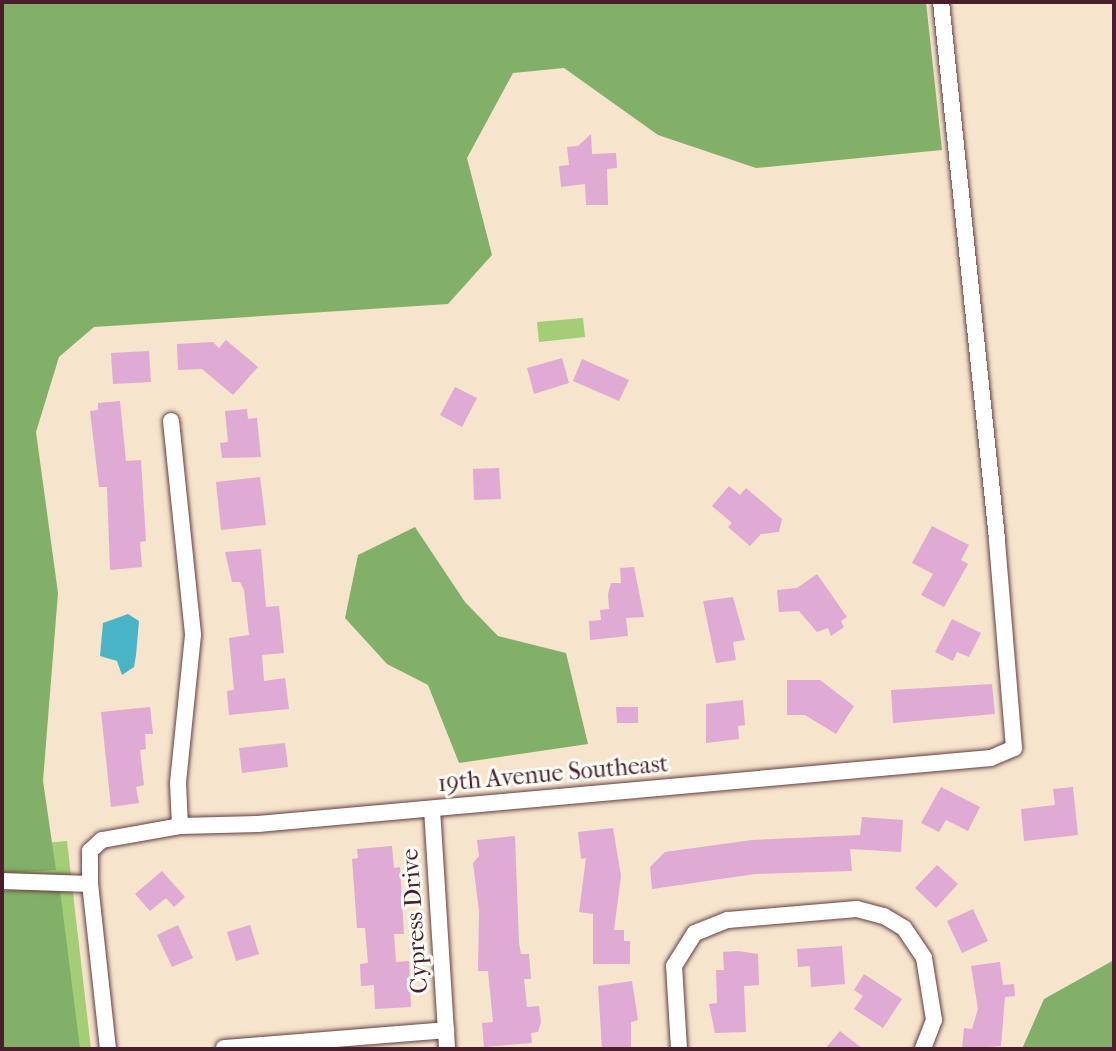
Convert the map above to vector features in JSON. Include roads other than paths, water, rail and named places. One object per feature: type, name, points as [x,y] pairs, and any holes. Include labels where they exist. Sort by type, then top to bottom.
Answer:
[{"type":"street","name":"19th Avenue Southeast","points":[[90,884],[90,851],[102,840],[119,834],[180,826],[432,809],[998,757],[1014,748],[1016,740],[997,539],[941,2]]},
{"type":"street","points":[[171,421],[193,635],[178,783],[180,826]]},
{"type":"street","name":"Cypress Drive","points":[[432,809],[447,1049]]},
{"type":"street","points":[[2,881],[90,884],[108,1049]]},
{"type":"street","points":[[679,1049],[674,966],[690,939],[706,926],[728,920],[857,909],[904,928],[924,958],[932,989],[934,1020],[923,1049]]},
{"type":"street","points":[[224,1048],[446,1030]]},
{"type":"water","points":[[128,614],[139,621],[136,655],[134,667],[122,675],[117,661],[100,656],[103,623]]}]
